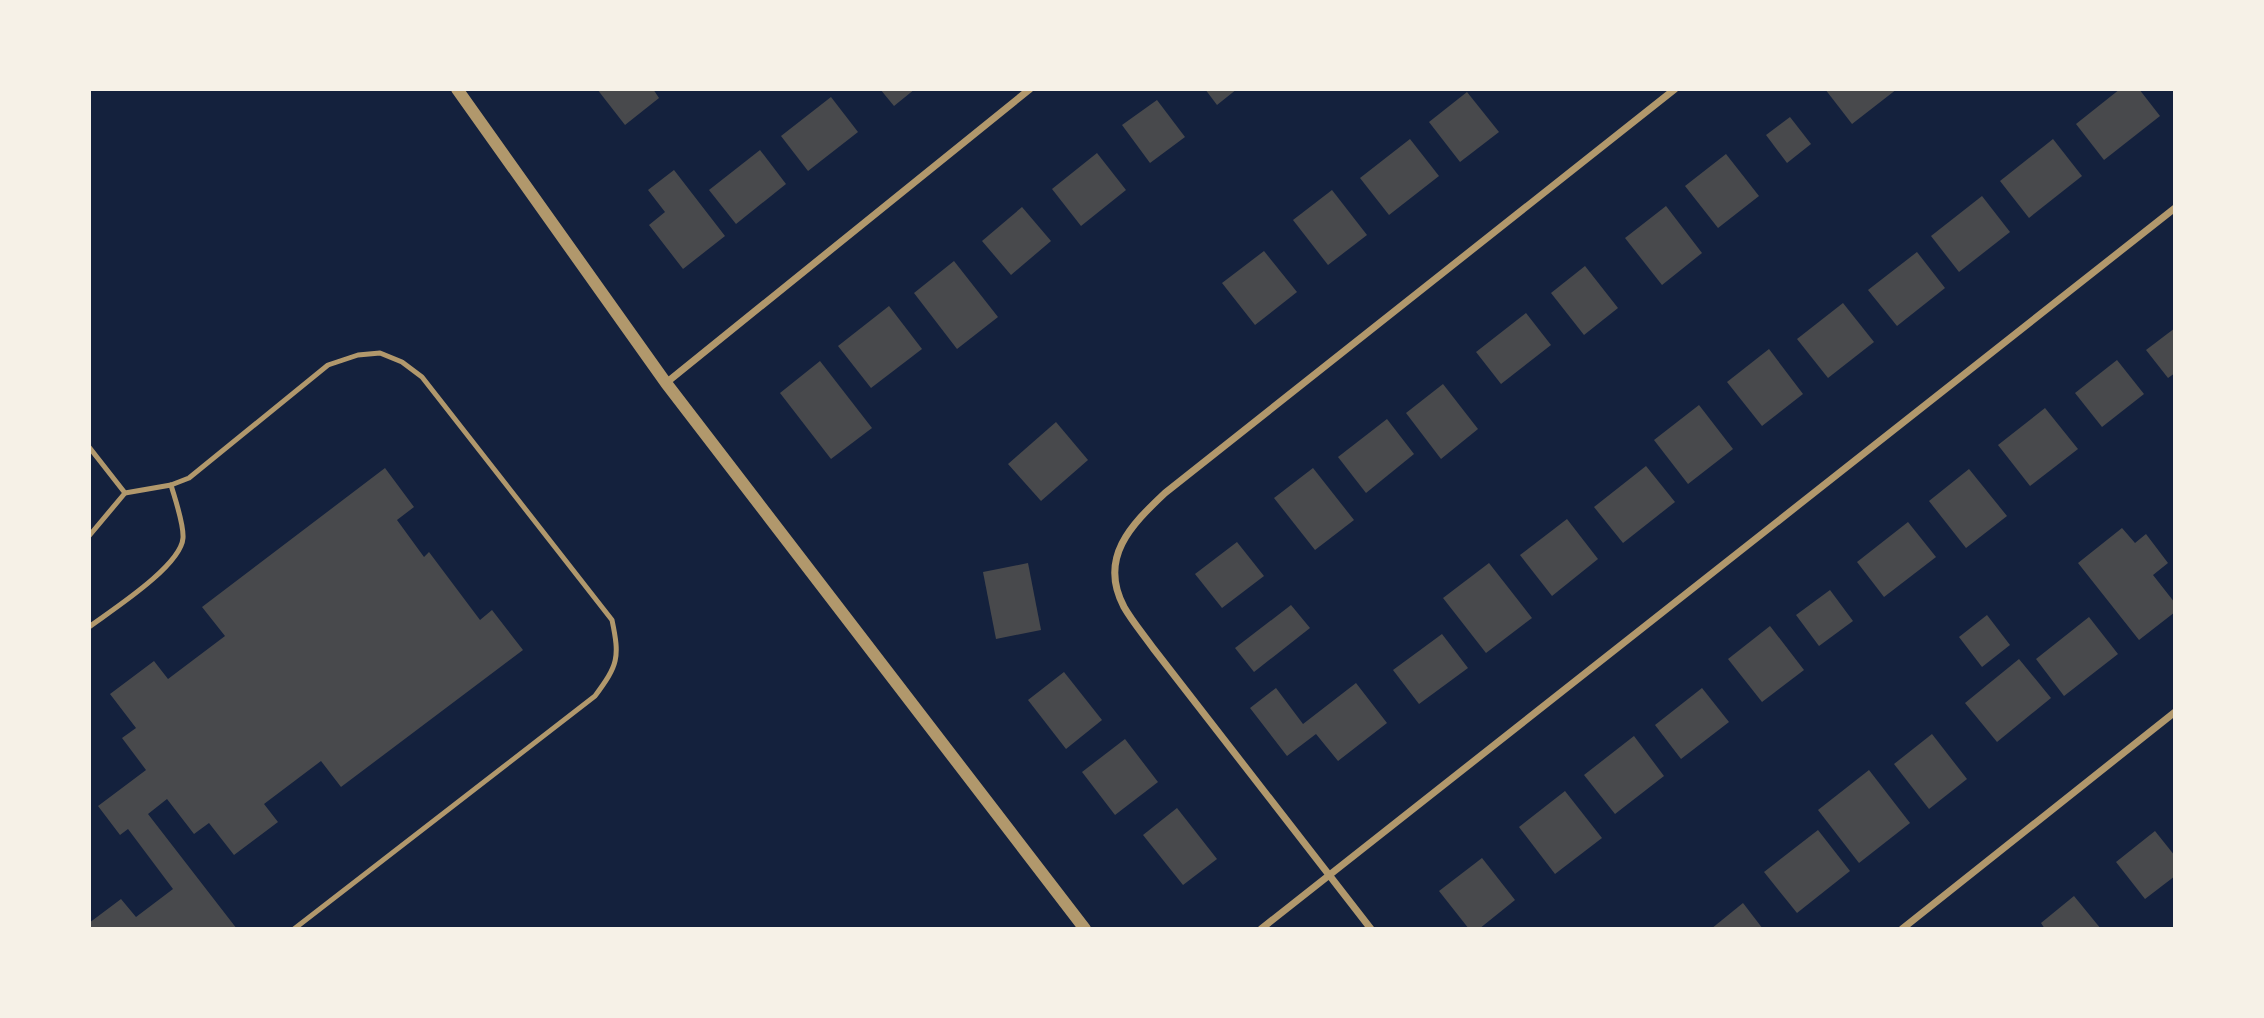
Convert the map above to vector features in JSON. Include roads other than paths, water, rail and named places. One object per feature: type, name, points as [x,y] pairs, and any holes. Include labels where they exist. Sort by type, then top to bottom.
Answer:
[{"type":"street","points":[[457,89],[666,383],[1085,929]]},
{"type":"street","points":[[666,383],[1030,89]]},
{"type":"street","points":[[1371,929],[1153,648],[1123,605],[1115,576],[1118,549],[1134,523],[1165,493],[1675,89]]},
{"type":"street","points":[[1261,929],[2175,208]]},
{"type":"street","points":[[1902,929],[2175,712]]},
{"type":"lane","points":[[89,536],[125,493],[171,485],[189,478],[328,365],[358,355],[380,353],[402,362],[422,377],[612,620],[618,648],[613,671],[595,696],[295,929]]},
{"type":"lane","points":[[89,447],[125,493]]},
{"type":"lane","points":[[89,627],[145,586],[174,560],[183,539],[171,485]]}]
